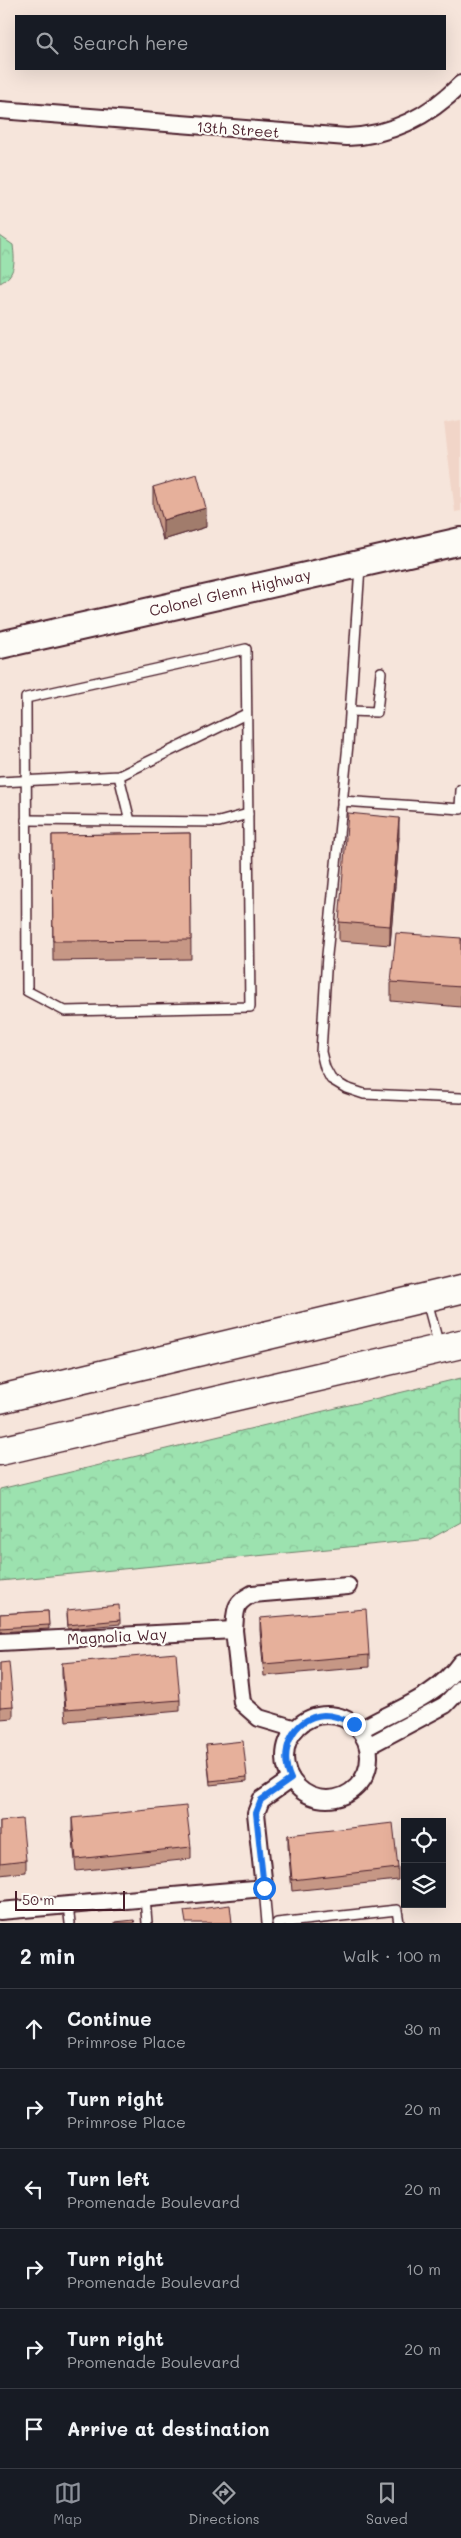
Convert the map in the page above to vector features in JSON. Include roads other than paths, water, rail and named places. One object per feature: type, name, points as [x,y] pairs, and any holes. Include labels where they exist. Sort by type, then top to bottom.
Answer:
[{"type":"highway","points":[[0,1399],[461,1289]]},
{"type":"highway","points":[[0,1451],[450,1347]]},
{"type":"main road","name":"Colonel Glenn Highway","points":[[0,645],[360,562],[461,541]]},
{"type":"street","name":"13th Street","points":[[0,110],[347,137],[368,136],[410,123],[438,105],[461,84]]},
{"type":"street","points":[[296,1729],[258,1718],[242,1703],[234,1630],[236,1608],[240,1600],[252,1594],[348,1586]]},
{"type":"street","name":"Magnolia Way","points":[[0,1642],[234,1630]]},
{"type":"street","points":[[360,1730],[432,1693],[450,1678],[461,1662]]},
{"type":"street","points":[[368,1746],[445,1705],[461,1688]]},
{"type":"street","points":[[323,1715],[338,1716],[354,1724],[360,1730],[368,1746],[370,1759],[365,1777],[357,1788],[345,1796],[326,1800],[311,1796],[298,1788],[291,1779],[285,1757],[287,1743],[296,1729],[308,1719],[323,1715]]},
{"type":"street","points":[[0,1911],[264,1888],[256,1813],[261,1800],[291,1779]]},
{"type":"lane","points":[[360,562],[350,711],[327,955],[321,1052],[325,1068],[331,1078],[346,1088],[364,1094],[461,1098]]},
{"type":"lane","points":[[246,649],[246,714],[250,1007],[65,1011],[27,991],[26,698],[246,649]]},
{"type":"lane","points":[[350,711],[377,712],[380,672]]},
{"type":"lane","points":[[0,782],[119,776],[246,714]]},
{"type":"lane","points":[[119,776],[130,821]]},
{"type":"lane","points":[[342,801],[460,808],[461,790]]},
{"type":"lane","points":[[26,820],[219,822],[248,814]]},
{"type":"lane","points":[[426,1297],[450,1347]]},
{"type":"lane","points":[[264,1888],[267,1923]]},
{"type":"lane","points":[[145,1898],[146,1923]]},
{"type":"lane","points":[[68,1905],[70,1923]]},
{"type":"lane","points":[[277,1923],[398,1910],[399,1923]]}]
